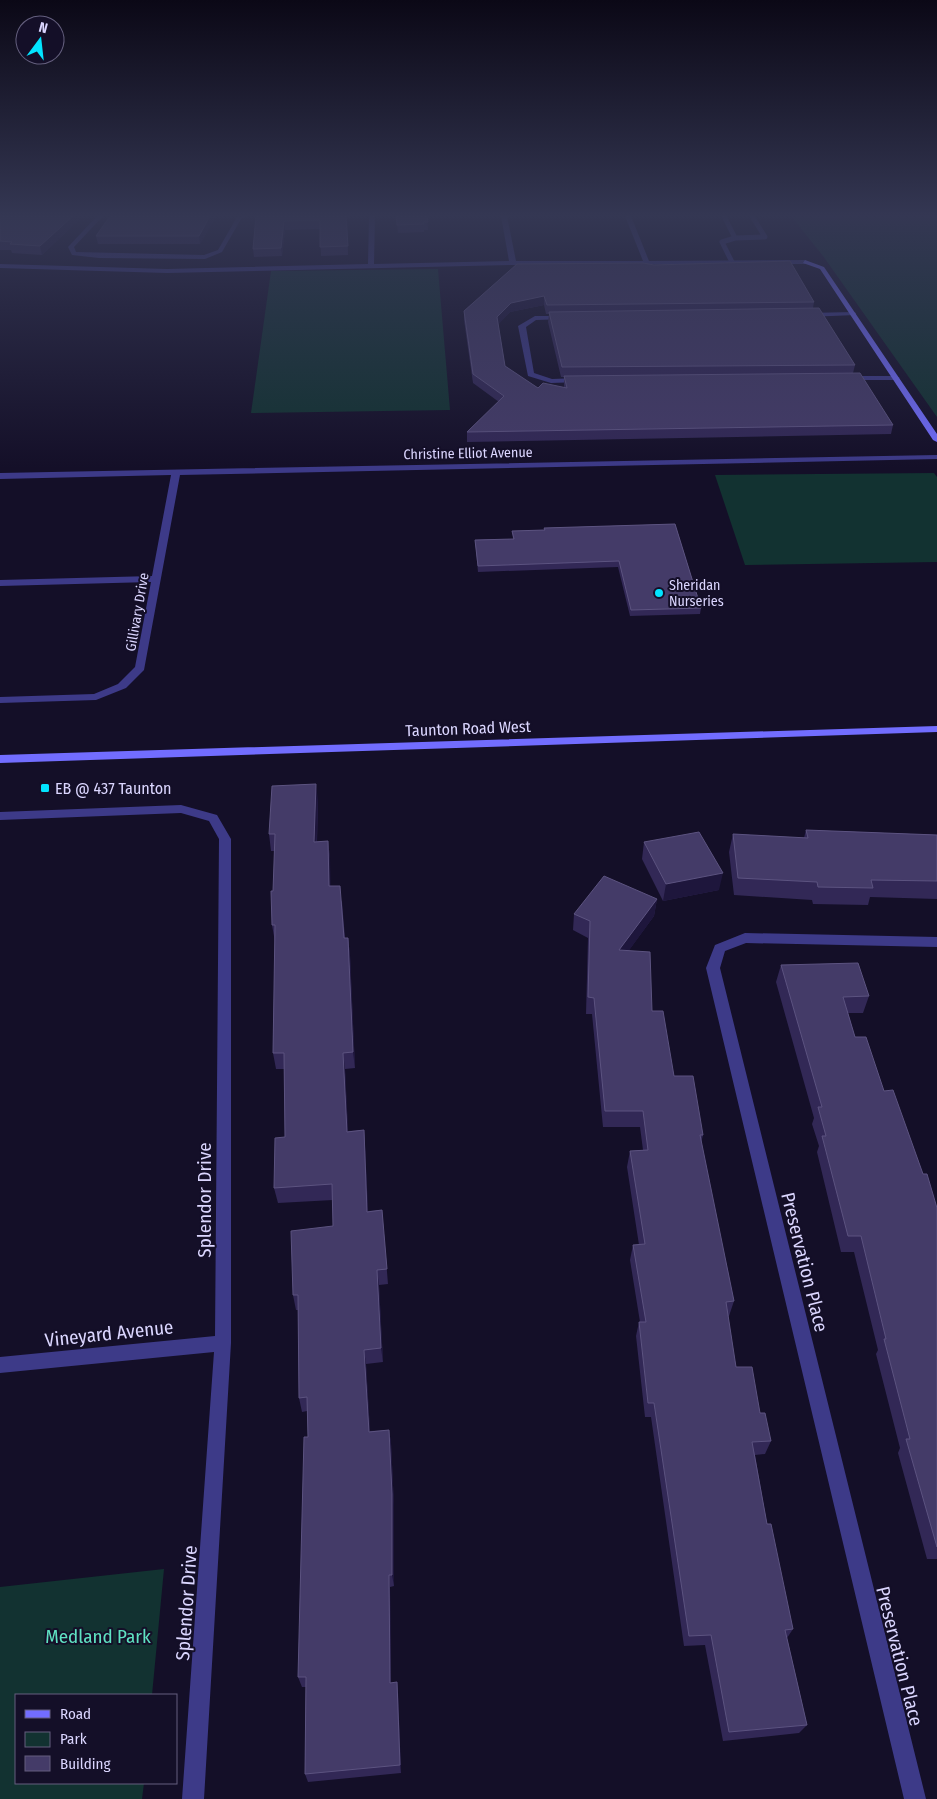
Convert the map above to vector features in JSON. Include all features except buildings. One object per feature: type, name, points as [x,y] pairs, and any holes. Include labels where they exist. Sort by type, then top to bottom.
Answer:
[{"type":"main road","points":[[844,300],[937,440]]},
{"type":"main road","name":"Taunton Road West","points":[[0,759],[937,729]]},
{"type":"street","points":[[794,315],[854,314]]},
{"type":"street","points":[[575,318],[535,318],[522,326],[531,374],[551,381],[590,380]]},
{"type":"street","points":[[836,378],[896,378]]},
{"type":"street","name":"Christine Elliot Avenue","points":[[0,476],[937,457]]},
{"type":"street","name":"Gillivary Drive","points":[[0,700],[96,697],[122,686],[140,668],[176,472]]},
{"type":"street","points":[[0,583],[156,579]]},
{"type":"street","name":"Splendor Drive","points":[[0,816],[181,809],[213,818],[225,839],[223,1343],[193,1799]]},
{"type":"street","name":"Preservation Place","points":[[914,1799],[713,968],[720,948],[745,938],[937,942]]},
{"type":"street","name":"Vineyard Avenue","points":[[0,1365],[223,1343]]},
{"type":"green space","points":[[267,300],[441,300],[450,410],[251,413]]},
{"type":"green space","points":[[854,300],[937,300],[937,417]]},
{"type":"green space","points":[[934,473],[937,477],[937,562],[745,565],[715,475]]},
{"type":"green space","name":"Medland Park","points":[[164,1569],[152,1694],[15,1694],[15,1784],[144,1784],[142,1799],[0,1799],[0,1587]]},
{"type":"place","name":"Sheridan Nurseries","points":[[659,593]]},
{"type":"place","name":"EB @ 437 Taunton","points":[[45,788]]}]
